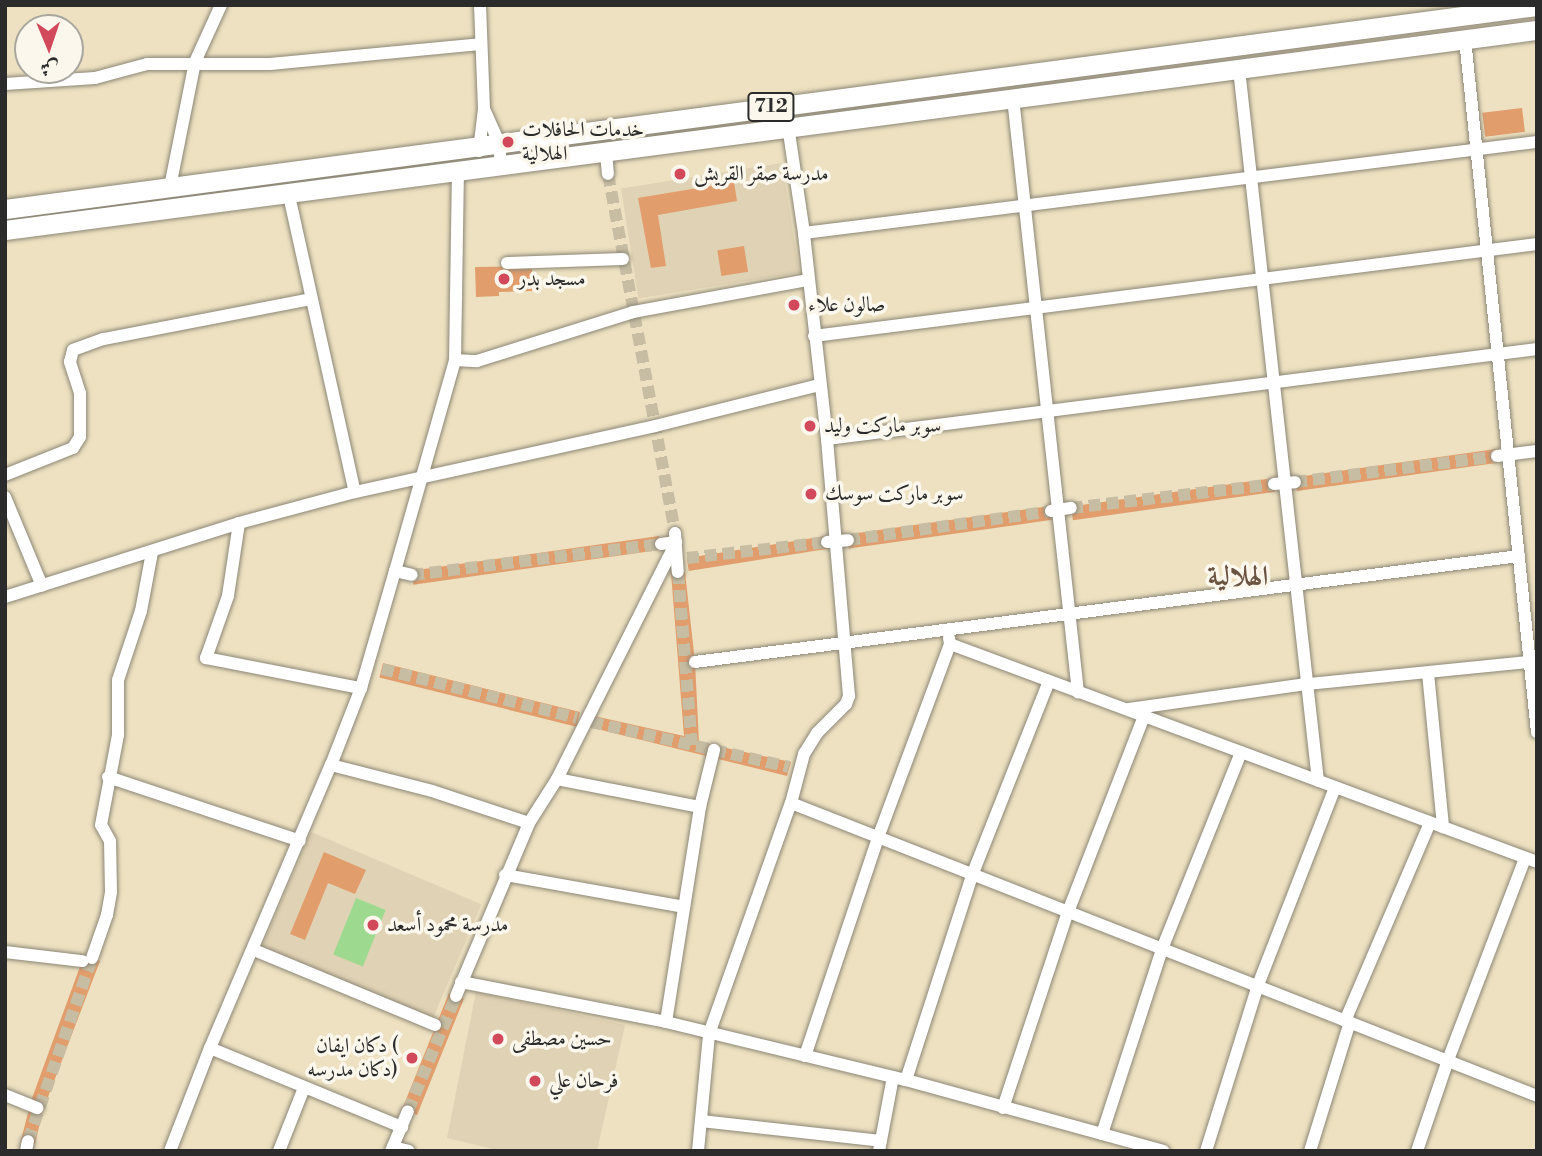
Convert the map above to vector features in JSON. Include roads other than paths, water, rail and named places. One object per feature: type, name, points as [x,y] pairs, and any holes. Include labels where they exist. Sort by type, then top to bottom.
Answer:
[{"type":"main road","name":"712","points":[[5,209],[478,144],[1537,6]]},
{"type":"main road","name":"712","points":[[5,230],[1537,30]]},
{"type":"street","points":[[170,187],[195,62],[221,5]]},
{"type":"street","points":[[480,5],[484,109],[478,144],[481,166]]},
{"type":"street","points":[[1465,39],[1498,354],[1503,455],[1533,662],[1537,732]]},
{"type":"street","points":[[5,84],[95,78],[138,65],[195,62],[270,64],[480,44]]},
{"type":"street","points":[[1239,69],[1318,781]]},
{"type":"street","points":[[1013,98],[1078,692]]},
{"type":"street","points":[[484,109],[499,142],[501,164]]},
{"type":"street","points":[[698,1151],[709,1034],[791,803],[794,768],[811,741],[846,704],[849,685],[827,439],[804,233],[788,126]]},
{"type":"street","points":[[804,233],[1537,142]]},
{"type":"street","points":[[606,152],[608,174]]},
{"type":"street","points":[[170,1151],[210,1048],[331,765],[368,665],[455,360],[458,170]]},
{"type":"street","points":[[288,191],[355,492]]},
{"type":"street","points":[[814,336],[1537,244]]},
{"type":"street","points":[[507,263],[623,259]]},
{"type":"street","points":[[455,360],[477,361],[633,312],[808,279]]},
{"type":"street","points":[[5,475],[73,448],[80,437],[80,393],[70,362],[73,350],[84,344],[311,299]]},
{"type":"street","points":[[827,439],[1537,349]]},
{"type":"street","points":[[5,597],[239,523],[355,492],[422,479],[820,385]]},
{"type":"street","points":[[1503,455],[1537,451]]},
{"type":"street","points":[[5,497],[41,586]]},
{"type":"street","points":[[239,523],[228,596],[206,658],[361,688]]},
{"type":"street","points":[[660,544],[675,538]]},
{"type":"street","points":[[675,538],[680,563]]},
{"type":"street","points":[[456,996],[529,823],[557,779],[675,538]]},
{"type":"street","points":[[5,952],[87,959],[107,915],[111,892],[110,841],[101,825],[118,735],[118,680],[141,611],[152,552]]},
{"type":"street","points":[[695,662],[846,643],[949,638],[1071,614],[1519,556]]},
{"type":"street","points":[[395,571],[412,575]]},
{"type":"street","points":[[949,638],[1049,681],[1531,860],[1448,1060],[1418,1151]]},
{"type":"street","points":[[805,1056],[949,638]]},
{"type":"street","points":[[1125,709],[1308,684],[1533,662]]},
{"type":"street","points":[[368,665],[382,668]]},
{"type":"street","points":[[1310,1151],[1348,1022],[1436,825],[1428,673]]},
{"type":"street","points":[[701,1121],[880,1146],[900,1079],[973,873],[1049,681]]},
{"type":"street","points":[[1003,1108],[1068,912],[1144,716]]},
{"type":"street","points":[[666,1022],[700,807],[714,750]]},
{"type":"street","points":[[1102,1134],[1161,949],[1241,752]]},
{"type":"street","points":[[331,765],[432,791],[529,823]]},
{"type":"street","points":[[108,777],[300,841]]},
{"type":"street","points":[[557,779],[700,807]]},
{"type":"street","points":[[1206,1151],[1258,985],[1335,787]]},
{"type":"street","points":[[791,803],[879,835],[1537,1096]]},
{"type":"street","points":[[505,875],[684,907]]},
{"type":"street","points":[[254,950],[435,1025]]},
{"type":"street","points":[[461,982],[666,1022],[900,1079],[1163,1151]]},
{"type":"street","points":[[210,1048],[402,1127]]},
{"type":"street","points":[[279,1151],[304,1087]]},
{"type":"street","points":[[5,1095],[38,1108]]},
{"type":"street","points":[[408,1111],[392,1149],[409,1151]]},
{"type":"tunnel","points":[[608,174],[675,533]]},
{"type":"tunnel","points":[[1295,482],[1497,456]]},
{"type":"tunnel","points":[[1071,508],[1274,484]]},
{"type":"tunnel","points":[[848,540],[1051,511]]},
{"type":"tunnel","points":[[687,558],[827,542]]},
{"type":"tunnel","points":[[412,575],[661,544]]},
{"type":"tunnel","points":[[678,572],[692,745]]},
{"type":"tunnel","points":[[382,669],[577,718]]},
{"type":"tunnel","points":[[591,722],[789,767]]},
{"type":"tunnel","points":[[28,1141],[92,958]]},
{"type":"tunnel","points":[[408,1111],[456,996]]},
{"type":"place","name":"خدمات الحافلات الهلالية","points":[[508,142]]},
{"type":"place","name":"مدرسة صقر القريش","points":[[680,174]]},
{"type":"place","name":"مسجد بدر","points":[[504,279]]},
{"type":"place","name":"صالون علاء","points":[[794,305]]},
{"type":"place","name":"سوبر ماركت وليد","points":[[810,426]]},
{"type":"place","name":"سوبر ماركت سوسك","points":[[811,494]]},
{"type":"place","name":"مدرسة محمود أسعد","points":[[373,925]]},
{"type":"place","name":"حسين مصطفى","points":[[498,1039]]},
{"type":"place","name":"دكان ايفان ( دكان مدرسه)","points":[[412,1058]]},
{"type":"place","name":"فرحان علي","points":[[535,1081]]},
{"type":"district","name":"الهلالية","points":[[1238,577]]}]
